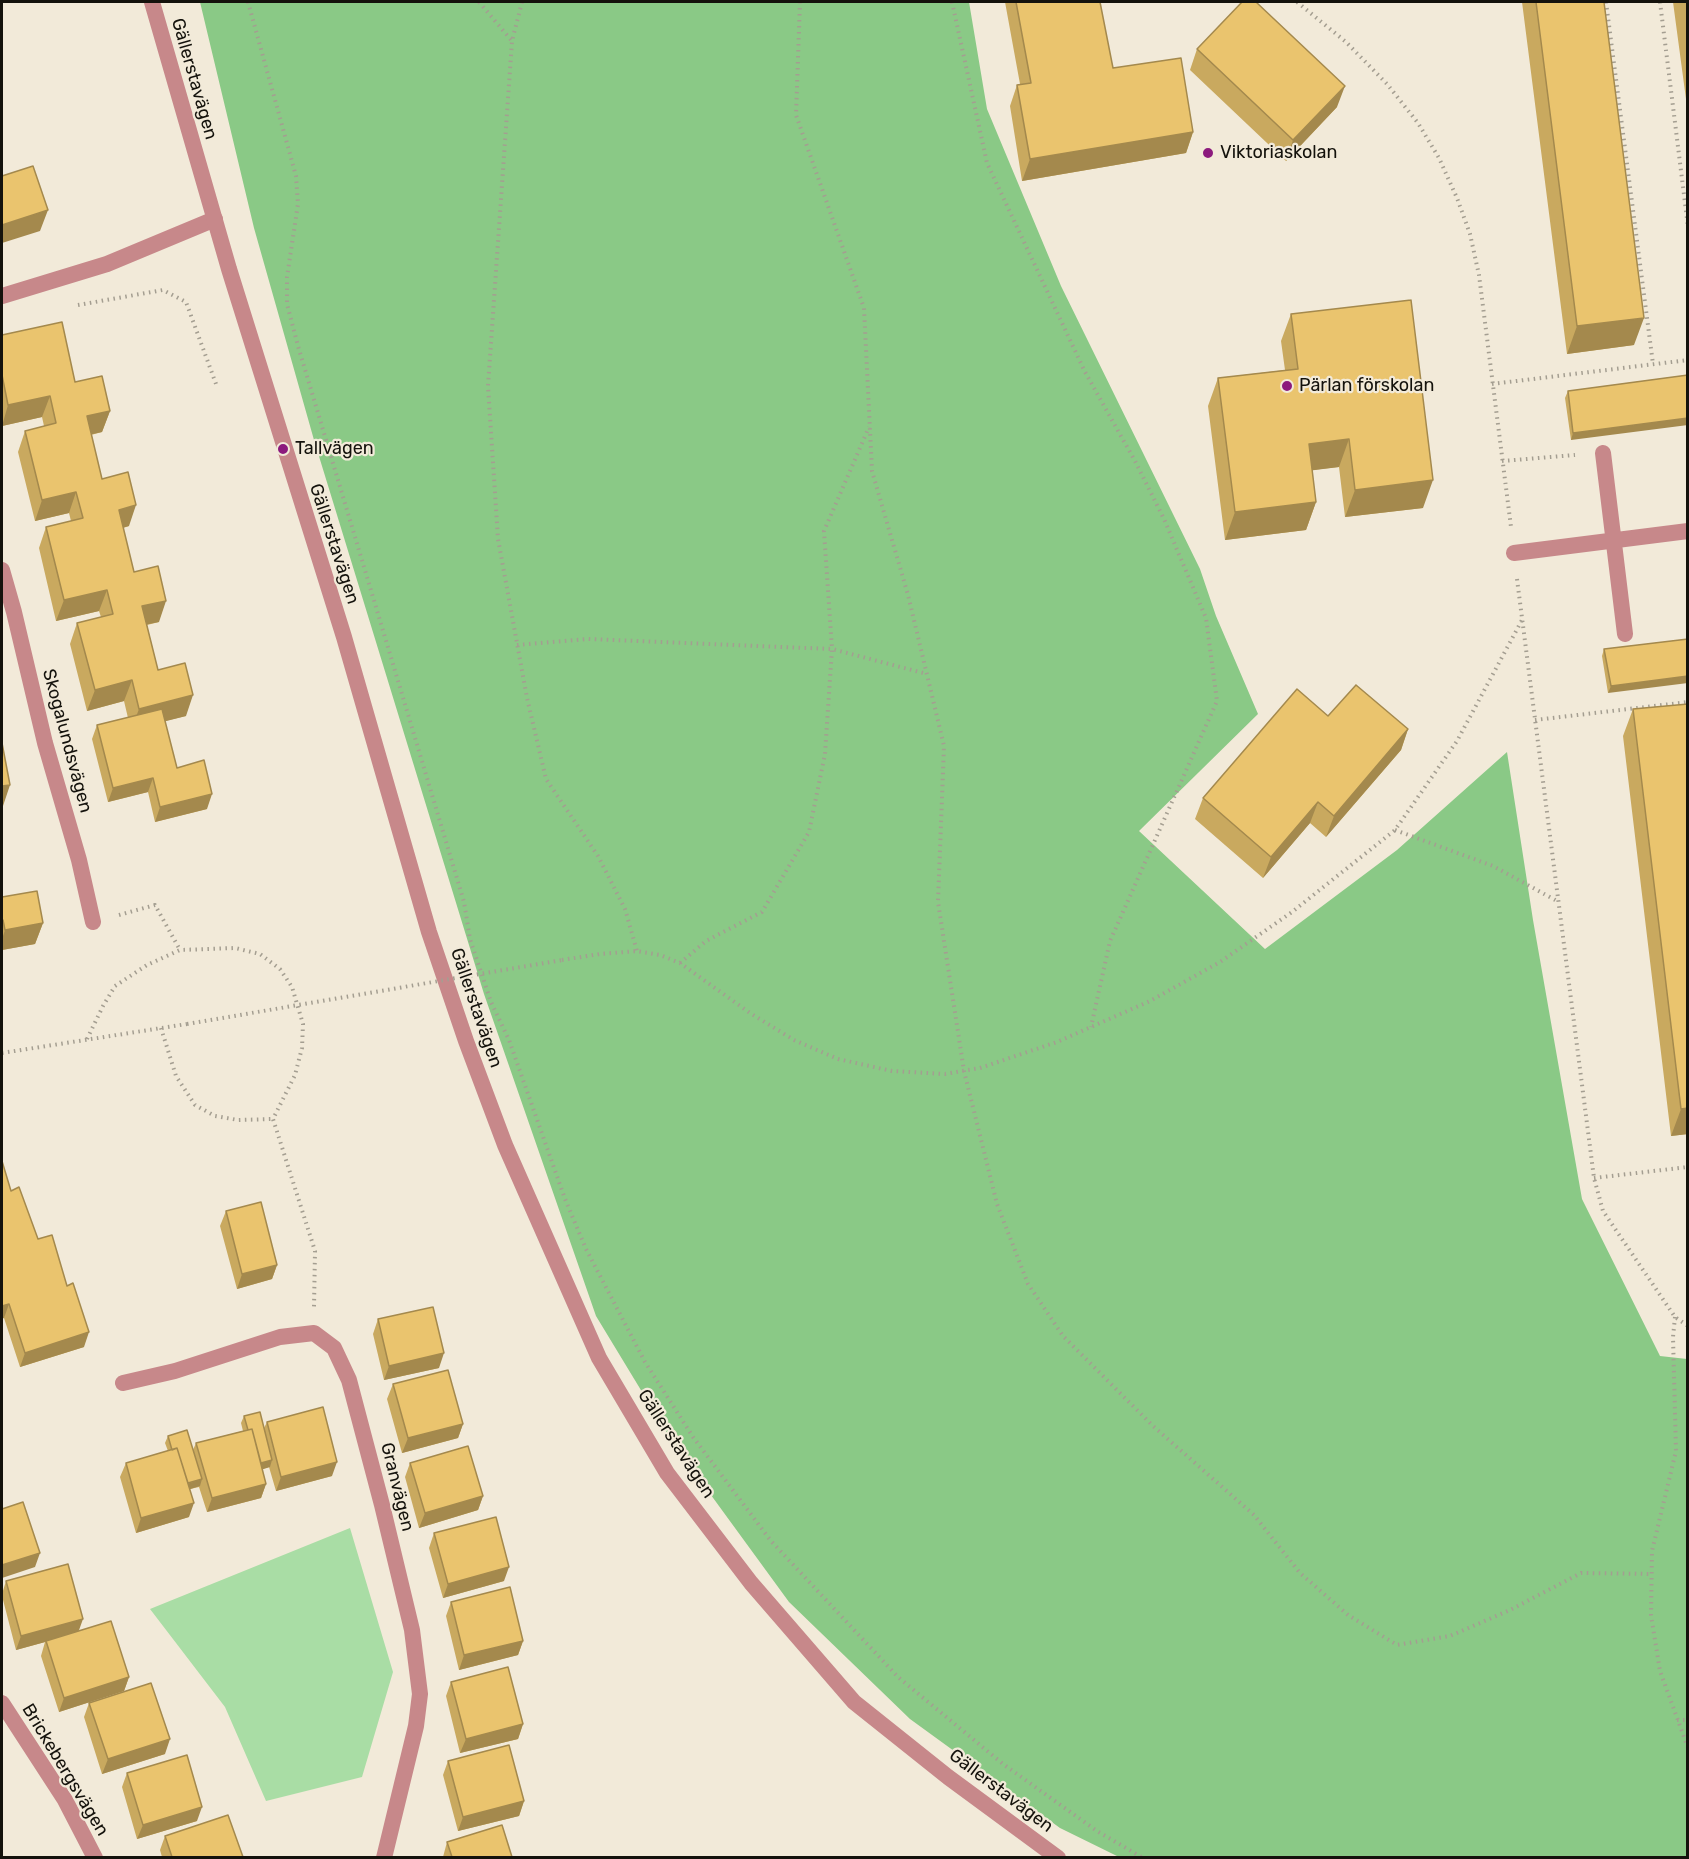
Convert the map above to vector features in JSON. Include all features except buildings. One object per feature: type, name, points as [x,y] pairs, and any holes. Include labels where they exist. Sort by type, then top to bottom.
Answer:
[{"type":"street","name":"Gällerstavägen","points":[[152,2],[267,397],[344,637],[429,932],[462,1030],[505,1145],[599,1358],[667,1473],[751,1583],[854,1702],[948,1777],[1059,1857]]},
{"type":"street","points":[[2,296],[107,264],[214,219]]},
{"type":"street","points":[[1603,453],[1625,634]]},
{"type":"street","points":[[1514,553],[1688,531]]},
{"type":"street","name":"Skogalundsvägen","points":[[2,570],[45,743],[79,860],[93,922]]},
{"type":"street","points":[[123,1383],[175,1371],[280,1337],[314,1333]]},
{"type":"street","name":"Granvägen","points":[[314,1333],[334,1348],[349,1380],[412,1630],[420,1694],[416,1726],[384,1857]]},
{"type":"street","name":"Brickebergsvägen","points":[[2,1703],[65,1800],[95,1857]]},
{"type":"path","points":[[248,2],[296,176],[298,204],[286,277],[288,304],[298,346],[464,902],[470,939],[491,1002],[509,1040],[565,1199],[586,1250],[651,1371],[693,1437],[771,1541],[898,1677],[1003,1764],[1097,1832],[1143,1857]]},
{"type":"path","points":[[479,2],[512,41]]},
{"type":"path","points":[[522,2],[512,41],[488,386],[498,539],[526,698],[546,779],[598,856],[625,909],[637,951]]},
{"type":"path","points":[[800,2],[796,115],[864,308],[872,471],[908,595],[944,746],[938,902],[964,1071],[1001,1214],[1028,1284],[1063,1336],[1153,1426],[1254,1515],[1300,1573],[1348,1615],[1397,1645],[1450,1636],[1510,1610],[1581,1573],[1652,1574]]},
{"type":"path","points":[[952,2],[987,163],[1085,372],[1135,461],[1164,519],[1206,618],[1216,701],[1110,941],[1090,1028]]},
{"type":"path","points":[[1297,2],[1346,42],[1387,84],[1418,123],[1439,159],[1470,234],[1479,275],[1594,1178],[1603,1211],[1675,1317],[1688,1326]]},
{"type":"path","points":[[1606,2],[1653,364]]},
{"type":"path","points":[[1660,2],[1688,227]]},
{"type":"path","points":[[71,306],[163,290],[186,302],[216,384]]},
{"type":"path","points":[[1492,384],[1688,360]]},
{"type":"path","points":[[680,963],[706,941],[762,912],[809,832],[825,754],[832,649],[824,531],[870,426]]},
{"type":"path","points":[[1502,461],[1603,453]]},
{"type":"path","points":[[2,1053],[562,960],[637,951],[660,955],[680,963],[759,1019],[794,1040],[838,1059],[892,1071],[945,1074],[980,1068],[1057,1042],[1090,1028],[1150,1001],[1220,962],[1292,912],[1395,830],[1457,741],[1522,620]]},
{"type":"path","points":[[517,645],[588,639],[832,649],[927,674]]},
{"type":"path","points":[[1535,720],[1688,702]]},
{"type":"path","points":[[1395,830],[1493,866],[1558,902]]},
{"type":"path","points":[[93,922],[155,905],[180,950]]},
{"type":"path","points":[[87,1039],[115,986],[147,964],[180,950],[234,948],[260,954],[280,969],[292,987],[303,1024],[302,1048],[295,1075],[273,1119],[315,1251],[314,1333]]},
{"type":"path","points":[[161,1028],[176,1076],[195,1105],[215,1116],[238,1120],[273,1119]]},
{"type":"path","points":[[1594,1178],[1688,1167]]},
{"type":"path","points":[[1675,1317],[1673,1337],[1676,1451],[1652,1551],[1651,1615],[1660,1671],[1688,1748]]},
{"type":"path","points":[[1677,1720],[1688,1720]]},
{"type":"green space","points":[[200,2],[969,2],[987,109],[1061,286],[1200,569],[1216,616],[1258,714],[1139,831],[1265,949],[1397,850],[1507,752],[1533,920],[1582,1199],[1660,1356],[1687,1359],[1687,1857],[1119,1857],[1060,1828],[910,1719],[789,1602],[673,1443],[596,1316],[484,994],[314,440],[254,228]]},
{"type":"green space","points":[[350,1528],[393,1672],[362,1777],[266,1801],[225,1707],[150,1609]]},
{"type":"place","name":"Viktoriaskolan","points":[[1208,153]]},
{"type":"place","name":"Pärlan förskolan","points":[[1287,386]]},
{"type":"place","name":"Tallvägen","points":[[283,449]]}]
